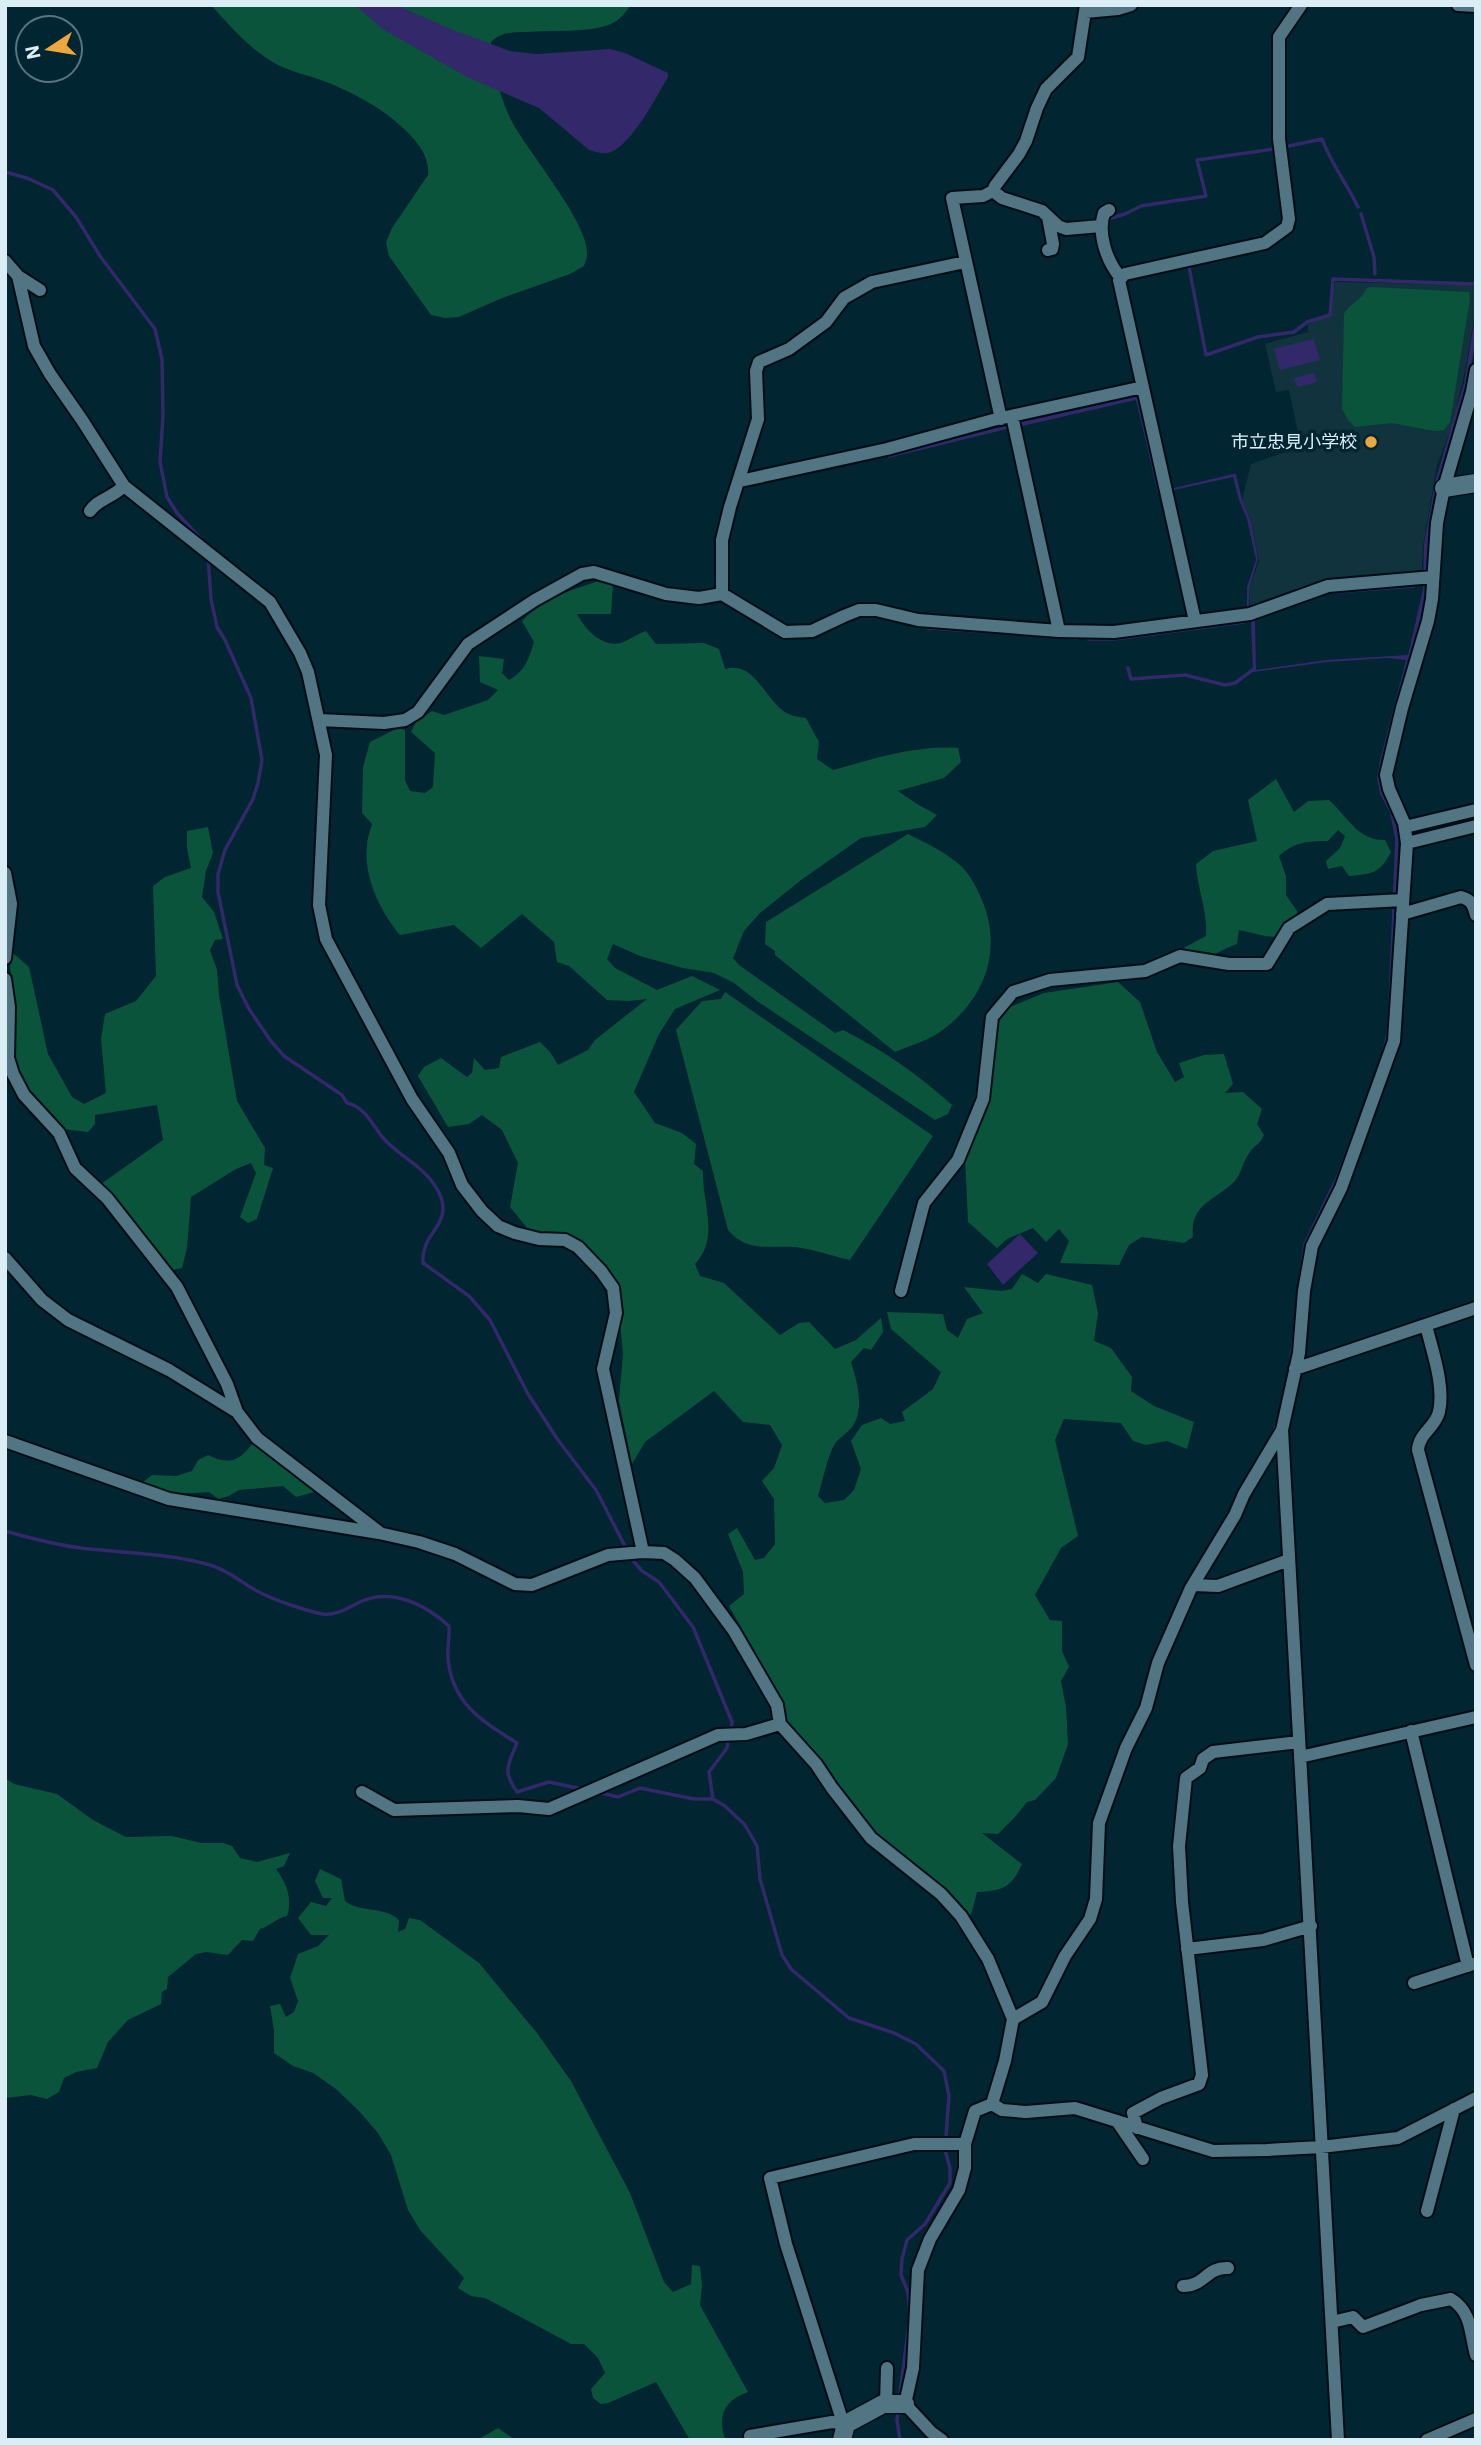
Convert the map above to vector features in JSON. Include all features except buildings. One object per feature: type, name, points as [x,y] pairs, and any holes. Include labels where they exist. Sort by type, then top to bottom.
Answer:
[{"type":"street","points":[[1059,631],[965,262],[952,198],[983,196],[993,191],[1026,141],[1046,89],[1078,57],[1086,9],[1131,5]]},
{"type":"street","points":[[1195,621],[1119,280],[1125,274],[1265,243],[1287,227],[1289,219],[1279,139],[1279,37],[1301,5]]},
{"type":"street","points":[[1458,5],[1476,6]]},
{"type":"street","points":[[993,191],[1002,198],[1042,211],[1058,226],[1066,229],[1101,226]]},
{"type":"street","points":[[1109,211],[1104,213],[1101,226],[1106,251],[1114,270],[1121,278]]},
{"type":"street","points":[[1048,217],[1053,244],[1052,249],[1048,250]]},
{"type":"street","points":[[5,261],[18,276],[40,290]]},
{"type":"street","points":[[722,594],[722,540],[758,419],[756,371],[760,362],[798,342],[826,322],[844,298],[872,282],[965,262]]},
{"type":"street","points":[[18,276],[34,346],[124,486],[270,602],[304,662],[326,755],[319,905],[326,939],[412,1099],[449,1153],[462,1185],[482,1211],[498,1226],[539,1239],[565,1240],[578,1247],[613,1288],[616,1313],[603,1369],[643,1552]]},
{"type":"street","points":[[1338,2440],[1282,1430],[1295,1369],[1312,1246],[1341,1188],[1394,1041],[1408,843],[1386,775],[1428,621],[1437,523],[1476,370]]},
{"type":"street","points":[[740,481],[887,449],[1006,417],[1143,387]]},
{"type":"street","points":[[1444,488],[1476,483]]},
{"type":"street","points":[[104,491],[93,507],[113,497],[124,486]]},
{"type":"street","points":[[319,720],[384,723],[405,720],[418,712],[468,644],[535,600],[582,574],[594,572],[666,594],[699,598],[722,594],[785,632],[812,631],[859,610],[876,610],[918,620],[1059,631],[1114,632],[1250,614],[1328,586],[1433,577]]},
{"type":"street","points":[[1405,827],[1476,810]]},
{"type":"street","points":[[1408,843],[1474,826],[1476,840]]},
{"type":"street","points":[[5,873],[11,904],[5,958]]},
{"type":"street","points":[[1402,914],[1461,897],[1473,904],[1476,915]]},
{"type":"street","points":[[901,1291],[924,1203],[958,1160],[983,1099],[992,1017],[1013,992],[1050,980],[1145,971],[1180,956],[1229,964],[1267,964],[1289,928],[1327,904],[1403,900]]},
{"type":"street","points":[[5,979],[9,1007],[8,1058],[24,1095],[59,1133],[75,1168],[107,1198],[177,1287],[227,1384],[237,1412],[257,1438],[379,1533]]},
{"type":"street","points":[[5,1258],[42,1300],[68,1320],[169,1370],[237,1412]]},
{"type":"street","points":[[1295,1369],[1476,1308]]},
{"type":"street","points":[[1426,1325],[1440,1393],[1439,1412],[1436,1420],[1422,1436],[1418,1450],[1476,1665]]},
{"type":"street","points":[[1013,2019],[1042,2002],[1065,1956],[1090,1919],[1096,1899],[1099,1823],[1126,1748],[1146,1708],[1158,1663],[1194,1585],[1282,1430]]},
{"type":"street","points":[[5,1441],[169,1499],[419,1542],[455,1554],[515,1584],[532,1585],[608,1555],[664,1553],[695,1578],[734,1632],[777,1705],[780,1724],[816,1764],[871,1838],[941,1894],[961,1916],[988,1959],[1013,2019],[1005,2061],[992,2104]]},
{"type":"street","points":[[1194,1585],[1218,1586],[1289,1560]]},
{"type":"street","points":[[1300,1757],[1476,1717]]},
{"type":"street","points":[[362,1792],[394,1810],[518,1806],[549,1809],[718,1735],[746,1734],[780,1724]]},
{"type":"street","points":[[1412,1731],[1472,1965],[1414,1983]]},
{"type":"street","points":[[1137,2128],[1133,2113],[1161,2098],[1199,2084],[1202,2075],[1187,1949],[1179,1846],[1186,1779],[1200,1768],[1203,1759],[1213,1752],[1299,1742]]},
{"type":"street","points":[[1187,1949],[1263,1940],[1311,1926]]},
{"type":"street","points":[[992,2104],[1002,2110],[1026,2112],[1075,2108],[1213,2151],[1321,2147],[1398,2138],[1476,2098]]},
{"type":"street","points":[[905,2404],[913,2368],[918,2270],[930,2239],[959,2190],[965,2168],[965,2144],[975,2111],[992,2104]]},
{"type":"street","points":[[1427,2211],[1454,2109]]},
{"type":"street","points":[[1117,2122],[1143,2159]]},
{"type":"street","points":[[844,2429],[786,2244],[770,2178],[914,2144],[965,2144]]},
{"type":"street","points":[[1184,2286],[1196,2284],[1212,2270],[1228,2268]]},
{"type":"street","points":[[1332,2322],[1353,2317],[1363,2327],[1421,2305],[1451,2299],[1462,2306],[1468,2319],[1476,2355]]},
{"type":"street","points":[[886,2404],[887,2368]]},
{"type":"street","points":[[844,2429],[886,2404],[905,2404],[942,2440]]},
{"type":"street","points":[[1427,2440],[1476,2419]]},
{"type":"street","points":[[750,2436],[832,2422],[844,2429]]},
{"type":"shaded area","points":[[355,5],[396,5],[510,51],[537,54],[610,49],[668,73],[668,77],[627,140],[611,152],[597,152],[589,150],[539,108],[467,77],[384,30]]},
{"type":"shaded area","name":"市立忠見小学校","points":[[1335,282],[1476,285],[1476,308],[1465,371],[1453,423],[1437,465],[1423,546],[1422,571],[1327,580],[1250,607],[1249,590],[1259,561],[1251,520],[1242,500],[1251,464],[1289,451],[1299,438],[1289,390],[1276,392],[1265,344],[1308,332],[1308,324],[1331,315]]},
{"type":"shaded area","points":[[1476,311],[1476,338],[1464,405],[1442,467],[1428,589],[1386,754],[1400,839],[1395,838],[1390,813],[1380,794],[1377,778],[1406,660],[1388,658],[1327,662],[1253,672],[1251,621],[1255,621],[1256,670],[1326,660],[1408,655],[1423,589],[1424,544],[1435,482],[1464,383]]},
{"type":"shaded area","points":[[1314,339],[1320,360],[1280,370],[1274,349]]},
{"type":"shaded area","points":[[1314,373],[1317,382],[1297,387],[1294,378]]},
{"type":"shaded area","points":[[1138,396],[1161,494],[1158,494],[1136,400],[1022,426],[1021,422]]},
{"type":"shaded area","points":[[1006,426],[1007,429],[888,458],[888,455]]},
{"type":"shaded area","points":[[1236,474],[1242,500],[1251,521],[1258,559],[1247,608],[1247,587],[1256,560],[1247,519],[1233,477],[1174,490]]},
{"type":"shaded area","points":[[1020,1234],[1038,1253],[1003,1285],[987,1264]]},
{"type":"green space","points":[[211,5],[631,5],[617,20],[602,27],[503,34],[491,42],[495,71],[507,112],[579,225],[587,255],[584,266],[570,274],[502,298],[459,317],[431,315],[389,256],[386,242],[392,228],[428,175],[427,162],[418,144],[395,121],[365,100],[321,80],[285,68],[260,54]]},
{"type":"green space","points":[[1367,288],[1469,292],[1450,422],[1444,430],[1434,431],[1392,423],[1355,427],[1342,409],[1344,314]]},
{"type":"green space","points":[[599,581],[613,584],[611,614],[577,614],[595,636],[614,644],[646,631],[656,644],[704,643],[719,649],[725,669],[744,670],[785,712],[806,718],[819,742],[817,759],[833,770],[910,751],[958,748],[961,762],[944,778],[898,791],[937,815],[925,827],[861,838],[760,913],[744,931],[733,958],[835,1033],[843,1030],[914,1073],[952,1105],[948,1114],[935,1120],[734,983],[714,973],[640,956],[613,944],[607,959],[615,968],[657,990],[692,976],[720,990],[675,1009],[659,1034],[634,1092],[655,1123],[682,1133],[696,1144],[694,1164],[703,1171],[708,1220],[707,1243],[695,1264],[700,1276],[724,1283],[780,1335],[799,1323],[809,1322],[835,1349],[856,1340],[881,1318],[883,1332],[871,1350],[864,1348],[851,1362],[857,1386],[858,1412],[852,1427],[833,1447],[818,1496],[825,1503],[844,1500],[854,1490],[861,1469],[851,1441],[862,1425],[881,1418],[890,1424],[905,1421],[902,1412],[933,1389],[941,1372],[891,1329],[887,1312],[943,1314],[947,1330],[958,1338],[967,1319],[983,1313],[964,1287],[1002,1291],[1012,1289],[1022,1274],[1038,1283],[1046,1274],[1092,1285],[1098,1313],[1094,1341],[1111,1348],[1132,1377],[1131,1391],[1154,1406],[1194,1422],[1187,1449],[1167,1441],[1146,1445],[1133,1441],[1121,1423],[1064,1419],[1055,1440],[1078,1536],[1061,1548],[1035,1595],[1050,1620],[1062,1621],[1062,1651],[1069,1667],[1061,1681],[1068,1744],[1056,1778],[1035,1800],[1027,1802],[998,1834],[982,1833],[1022,1864],[1006,1886],[977,1892],[971,1915],[926,1877],[913,1862],[871,1829],[788,1723],[782,1701],[729,1606],[744,1594],[743,1572],[728,1534],[737,1528],[755,1560],[764,1558],[775,1544],[774,1499],[762,1481],[774,1468],[782,1445],[770,1425],[743,1422],[714,1391],[645,1442],[632,1464],[619,1401],[623,1354],[619,1309],[601,1271],[566,1247],[528,1229],[510,1207],[518,1163],[502,1130],[482,1115],[469,1124],[448,1127],[418,1076],[424,1067],[441,1058],[467,1077],[472,1073],[474,1058],[485,1070],[499,1068],[501,1057],[540,1042],[558,1065],[588,1050],[595,1040],[647,999],[607,1000],[569,966],[557,962],[554,942],[522,914],[481,948],[454,925],[400,935],[375,894],[366,858],[372,824],[362,813],[363,767],[370,742],[398,728],[405,730],[405,780],[410,791],[425,793],[433,787],[435,753],[411,732],[416,722],[432,711],[444,715],[488,700],[498,690],[480,682],[479,656],[504,659],[502,673],[509,680],[526,664],[534,642],[522,621],[548,601]]},
{"type":"green space","points":[[1276,779],[1294,812],[1308,801],[1329,800],[1360,832],[1368,837],[1385,840],[1391,852],[1375,871],[1349,876],[1342,866],[1328,869],[1326,861],[1340,848],[1345,836],[1338,830],[1328,841],[1308,842],[1290,848],[1279,856],[1286,876],[1286,895],[1297,911],[1298,928],[1277,937],[1239,930],[1237,944],[1210,956],[1198,957],[1191,954],[1182,949],[1206,936],[1196,864],[1213,851],[1257,841],[1248,800]]},
{"type":"green space","points":[[208,827],[213,853],[206,871],[202,897],[214,912],[223,939],[215,940],[210,950],[217,970],[237,1101],[265,1148],[264,1165],[273,1168],[257,1219],[248,1223],[240,1217],[256,1173],[251,1163],[236,1169],[191,1197],[187,1248],[182,1268],[172,1270],[101,1184],[163,1140],[157,1105],[95,1115],[95,1124],[88,1132],[62,1129],[28,1094],[15,1063],[10,967],[13,953],[29,967],[48,1054],[72,1097],[84,1104],[106,1093],[101,1039],[105,1014],[136,1001],[156,976],[153,886],[165,877],[191,868],[187,831]]},
{"type":"green space","points":[[908,834],[944,853],[967,873],[977,888],[986,911],[991,945],[984,976],[969,1005],[933,1036],[895,1052],[775,955],[775,951],[765,944],[766,922]]},
{"type":"green space","points":[[1118,982],[1140,1002],[1157,1052],[1175,1082],[1184,1077],[1179,1063],[1204,1055],[1224,1054],[1233,1084],[1225,1093],[1243,1092],[1262,1109],[1257,1124],[1264,1135],[1252,1149],[1234,1182],[1199,1210],[1193,1226],[1193,1237],[1184,1243],[1142,1237],[1129,1245],[1119,1265],[1060,1263],[1069,1241],[1059,1229],[1046,1242],[1033,1228],[1007,1239],[997,1248],[968,1222],[965,1155],[983,1050],[1000,1011],[1044,993]]},
{"type":"green space","points":[[725,992],[933,1136],[850,1260],[802,1248],[751,1245],[728,1230],[676,1030],[702,1001],[721,999]]},
{"type":"green space","points":[[252,1444],[318,1491],[296,1497],[283,1486],[239,1490],[218,1499],[209,1492],[175,1493],[143,1482],[152,1475],[176,1476],[192,1471],[198,1460],[208,1455],[221,1460],[233,1460]]},
{"type":"green space","points":[[5,1778],[14,1784],[57,1794],[93,1820],[126,1837],[172,1836],[201,1843],[223,1843],[232,1846],[240,1858],[257,1862],[290,1853],[284,1866],[276,1869],[288,1891],[287,1916],[260,1929],[253,1941],[242,1940],[228,1955],[206,1952],[196,1954],[168,1977],[161,2004],[128,2020],[108,2042],[97,2068],[76,2072],[64,2078],[59,2092],[47,2099],[31,2095],[5,2098]]},
{"type":"green space","points":[[320,1869],[341,1879],[345,1901],[351,1905],[393,1916],[399,1920],[398,1932],[405,1929],[409,1918],[420,1920],[479,1963],[537,2033],[571,2081],[630,2193],[664,2282],[673,2292],[691,2284],[692,2265],[700,2266],[700,2305],[748,2392],[734,2399],[725,2410],[722,2423],[725,2439],[729,2440],[690,2440],[656,2382],[601,2404],[593,2398],[591,2389],[605,2373],[598,2358],[584,2344],[571,2344],[485,2298],[471,2296],[458,2288],[464,2278],[420,2230],[408,2210],[391,2155],[378,2133],[336,2089],[313,2073],[293,2066],[274,2053],[270,2006],[280,2004],[286,2017],[294,2012],[298,2001],[290,1978],[298,1954],[318,1946],[329,1935],[311,1935],[298,1918],[311,1902],[326,1906],[332,1898],[323,1898],[315,1881]]},
{"type":"green space","points":[[498,2428],[515,2440],[478,2440],[479,2439]]},
{"type":"waterway","points":[[1284,147],[1322,139],[1358,207]]},
{"type":"waterway","points":[[1107,219],[1141,206],[1206,196],[1197,160],[1273,149]]},
{"type":"waterway","points":[[5,172],[27,178],[53,190],[76,217],[100,256],[155,329],[162,359],[160,462],[167,497],[177,513],[202,540]]},
{"type":"waterway","points":[[1361,214],[1374,257],[1375,274]]},
{"type":"waterway","points":[[1189,267],[1206,355],[1258,337],[1294,332],[1307,322],[1330,315],[1333,279],[1476,284]]},
{"type":"waterway","points":[[208,557],[211,599],[217,627],[251,698],[262,760],[253,799],[225,850],[218,874],[218,892],[237,985],[249,1009],[284,1056],[359,1109],[385,1140],[420,1169],[435,1186],[442,1201],[442,1216],[425,1246],[423,1263],[469,1296],[490,1320],[528,1394],[558,1440],[596,1490],[627,1550]]},
{"type":"waterway","points":[[1334,592],[1414,586]]},
{"type":"waterway","points":[[1088,639],[1114,639],[1244,622]]},
{"type":"waterway","points":[[928,628],[991,632]]},
{"type":"waterway","points":[[1022,634],[1077,638]]},
{"type":"waterway","points":[[1128,668],[1131,679],[1185,675],[1225,685],[1235,683],[1254,669]]},
{"type":"waterway","points":[[1384,1051],[1389,1029],[1397,836]]},
{"type":"waterway","points":[[1299,1287],[1305,1244],[1338,1176],[1359,1121]]},
{"type":"waterway","points":[[1271,1438],[1286,1391],[1297,1309]]},
{"type":"waterway","points":[[1240,1489],[1267,1444]]},
{"type":"waterway","points":[[5,1531],[68,1546],[195,1561],[225,1571],[267,1596],[322,1614],[338,1612],[374,1597],[397,1598],[420,1605],[449,1626],[448,1654],[451,1674],[462,1699],[481,1719],[517,1743],[508,1768],[509,1779],[517,1792],[549,1782],[582,1789]]},
{"type":"waterway","points":[[630,1557],[642,1571],[659,1582],[693,1627],[732,1722],[731,1730]]},
{"type":"waterway","points":[[713,1799],[709,1772],[727,1748],[729,1737]]},
{"type":"waterway","points":[[597,1792],[618,1797],[640,1788],[694,1799],[713,1799],[725,1806],[745,1825],[757,1846],[760,1879],[782,1955],[791,1969],[849,2018],[894,2033],[916,2044],[944,2071],[949,2096],[945,2150],[950,2168],[950,2183],[925,2224],[907,2240],[901,2275],[908,2292],[910,2313]]},
{"type":"waterway","points":[[899,2400],[909,2324]]},
{"type":"waterway","points":[[898,2411],[900,2440]]},
{"type":"place","name":"市立忠見小学校","points":[[1371,442]]}]
